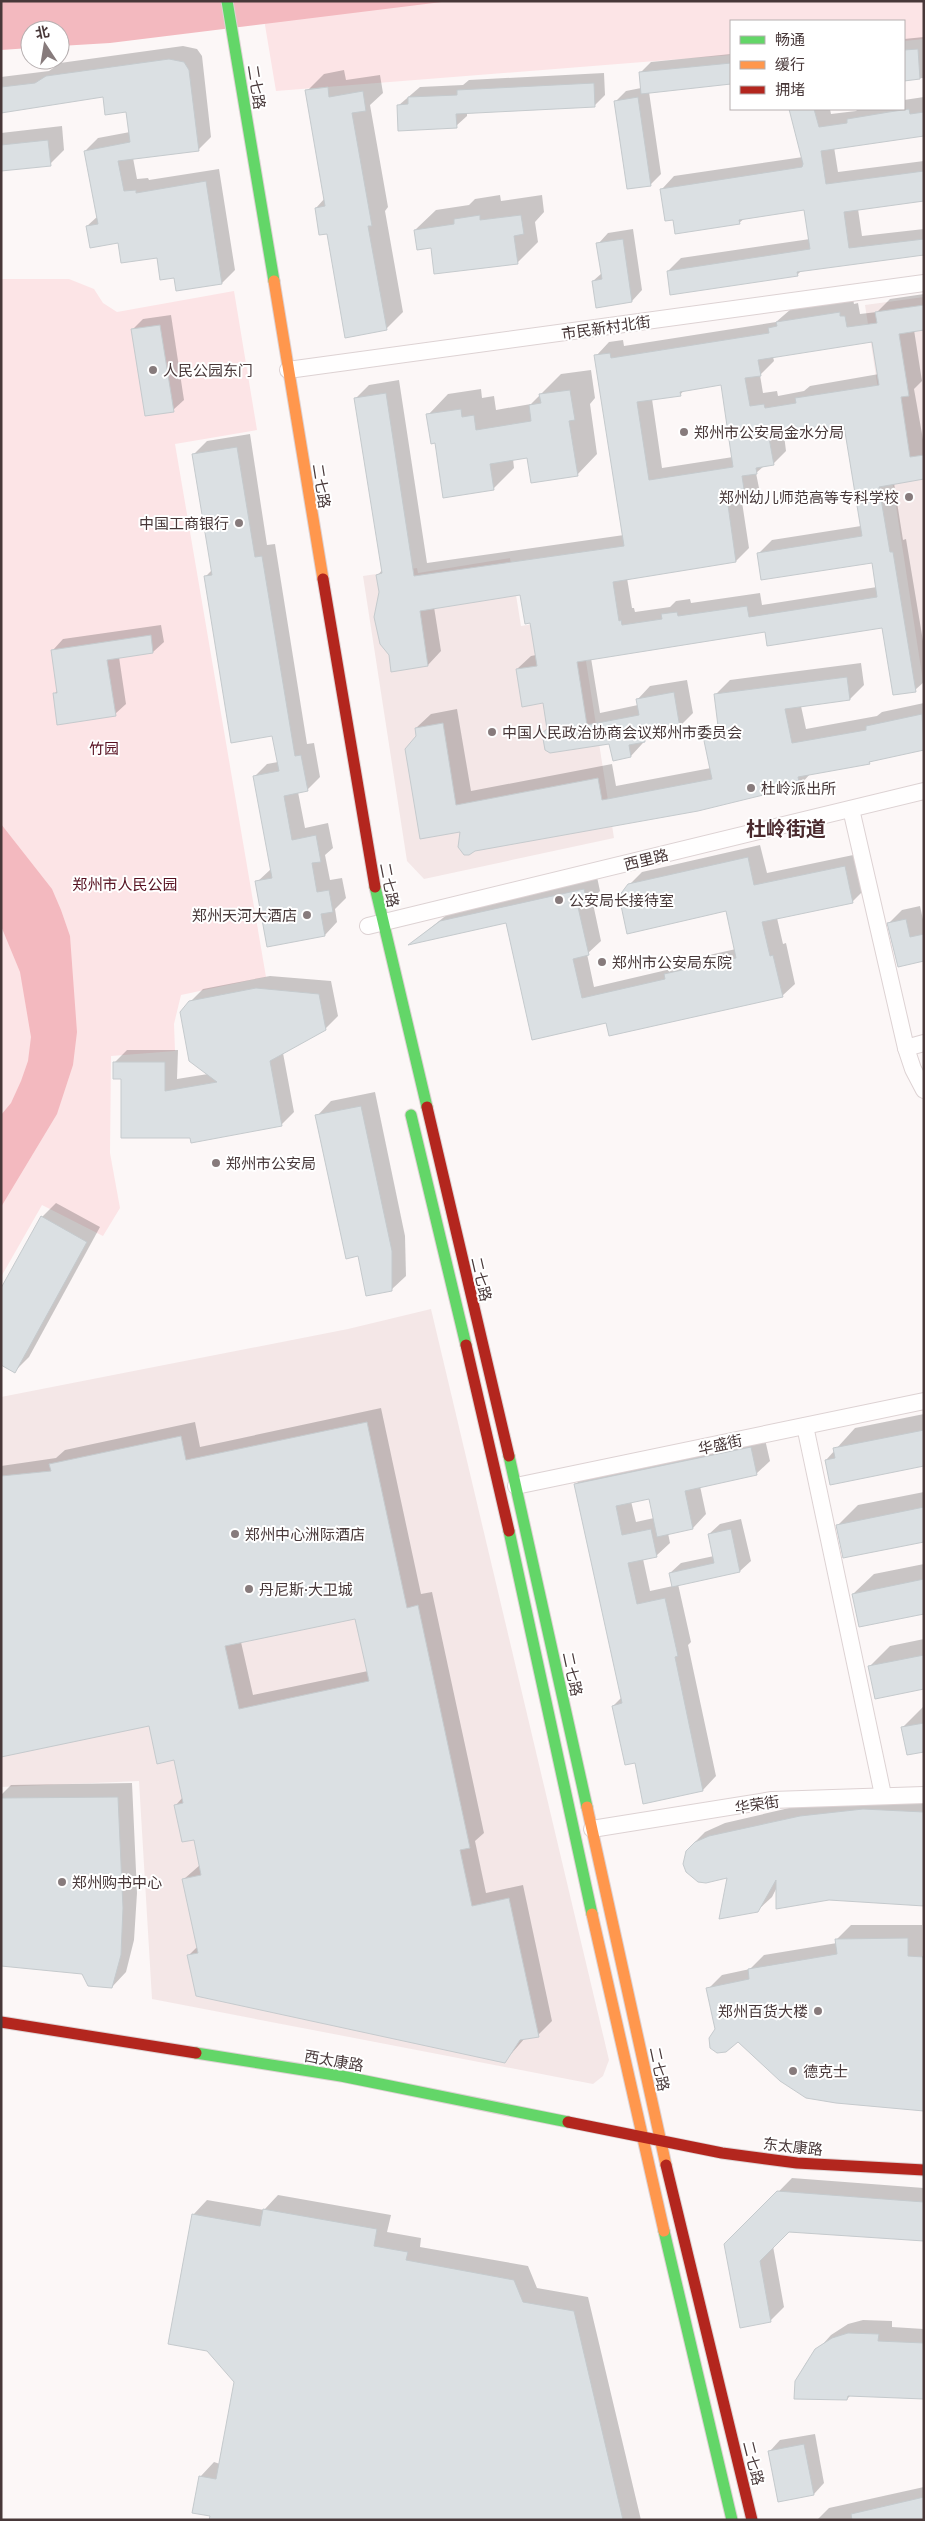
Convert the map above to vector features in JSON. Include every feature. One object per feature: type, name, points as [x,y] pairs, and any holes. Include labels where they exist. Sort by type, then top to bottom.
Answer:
[{"type":"main road","name":"二七路","points":[[227,1],[351,752],[372,925],[516,1486],[660,2140],[752,2520]]},
{"type":"main road","points":[[407,1099],[500,1491],[641,2136],[732,2520]]},
{"type":"main road","name":"西太康路","points":[[1,2022],[341,2076],[660,2140]]},
{"type":"main road","name":"东太康路","points":[[660,2140],[722,2153],[797,2163],[924,2170]]},
{"type":"street","name":"市民新村北街","points":[[288,370],[924,283]]},
{"type":"street","name":"西里路","points":[[372,925],[924,792]]},
{"type":"street","points":[[851,809],[906,1048],[924,1090]]},
{"type":"street","points":[[906,1048],[924,1043]]},
{"type":"street","name":"华盛街","points":[[516,1486],[924,1401]]},
{"type":"street","points":[[805,1426],[883,1795]]},
{"type":"street","name":"华荣街","points":[[592,1829],[772,1800],[924,1795]]},
{"type":"shaded area","points":[[1,1],[450,1],[110,43],[70,45],[70,20],[20,20],[20,49],[1,50]]},
{"type":"shaded area","name":"郑州幼儿师范高等专科学校","points":[[924,297],[924,688],[865,305]]},
{"type":"shaded area","name":"中国人民政治协商会议郑州市委员会","points":[[510,558],[521,626],[579,617],[614,838],[424,879],[407,861],[363,576],[417,568],[418,573]]},
{"type":"shaded area","points":[[1,824],[52,889],[61,910],[70,936],[77,1032],[73,1065],[57,1114],[1,1207],[1,1115],[11,1103],[21,1081],[28,1061],[31,1037],[20,972],[1,926]]},
{"type":"shaded area","name":"丹尼斯·大卫城","points":[[431,1309],[609,2060],[603,2076],[593,2084],[152,1999],[139,1781],[1,1787],[1,1397],[348,1329]]},
{"type":"green space","points":[[261,1],[924,1],[924,39],[905,41],[905,20],[730,20],[730,55],[276,91]]},
{"type":"green space","name":"郑州市人民公园","points":[[1,279],[69,279],[94,289],[103,303],[117,312],[234,291],[257,430],[175,444],[266,977],[181,995],[174,1024],[175,1051],[111,1056],[110,1153],[120,1208],[103,1236],[42,1205],[1,1277]]},
{"type":"building","points":[[918,49],[920,79],[905,81],[905,50]]},
{"type":"building","points":[[169,59],[184,62],[189,70],[199,151],[118,161],[124,191],[136,190],[136,193],[206,181],[222,284],[176,291],[174,278],[160,280],[157,258],[121,263],[118,243],[90,248],[86,226],[98,224],[84,151],[130,142],[126,112],[105,115],[103,97],[1,113],[1,87],[35,83],[46,76]]},
{"type":"building","points":[[730,63],[730,84],[641,94],[639,72]]},
{"type":"building","points":[[594,83],[595,107],[456,114],[457,128],[398,131],[397,105],[408,104],[408,97],[457,95],[457,90]]},
{"type":"building","points":[[328,87],[329,97],[363,91],[366,111],[352,113],[372,226],[368,226],[387,330],[345,338],[327,234],[319,235],[315,208],[325,206],[305,90]]},
{"type":"building","points":[[638,97],[651,186],[627,189],[614,101]]},
{"type":"building","points":[[909,109],[910,114],[924,112],[924,136],[821,151],[826,184],[924,171],[924,201],[844,212],[849,248],[924,239],[924,255],[797,272],[798,276],[670,295],[667,271],[810,249],[804,210],[739,220],[740,224],[675,234],[673,220],[665,221],[660,189],[802,167],[803,164],[789,110],[814,110],[819,127],[847,123],[847,119]]},
{"type":"building","points":[[48,140],[51,166],[1,171],[1,145]]},
{"type":"building","points":[[480,215],[480,220],[521,215],[524,234],[514,236],[518,264],[434,274],[431,248],[417,250],[414,230],[454,224],[454,219]]},
{"type":"building","points":[[623,239],[632,302],[596,308],[592,281],[602,279],[596,243]]},
{"type":"building","points":[[924,305],[924,330],[899,334],[909,396],[901,397],[910,457],[924,455],[924,479],[879,487],[890,552],[893,552],[916,692],[893,695],[882,628],[767,646],[765,632],[577,662],[587,725],[639,715],[636,699],[674,692],[680,728],[644,735],[645,742],[629,745],[631,757],[613,761],[609,744],[550,753],[545,750],[542,733],[547,729],[543,703],[522,707],[516,669],[537,666],[530,623],[525,624],[520,595],[420,611],[428,666],[391,672],[389,655],[380,644],[374,617],[379,592],[376,575],[382,573],[354,398],[386,393],[414,576],[624,546],[594,355],[610,353],[611,358],[769,333],[768,328],[777,326],[776,322],[840,312],[840,316],[845,316],[847,327],[877,323],[875,312]],"holes":[[[872,342],[879,385],[795,398],[796,403],[765,408],[764,404],[750,406],[745,378],[761,376],[758,360]],[[721,385],[733,467],[649,480],[637,402],[681,396],[680,392]],[[844,426],[862,536],[757,553],[761,580],[872,563],[877,597],[749,617],[747,606],[678,616],[677,612],[661,614],[662,619],[622,625],[621,620],[619,621],[613,582],[736,562],[728,505],[746,502],[742,476],[757,474],[756,468],[774,465],[769,438]]]},
{"type":"building","name":"人民公园东门","points":[[160,325],[174,412],[145,416],[131,329]]},
{"type":"building","points":[[570,390],[575,420],[569,421],[578,476],[531,483],[527,458],[490,464],[494,490],[443,498],[435,443],[431,444],[426,414],[461,409],[462,417],[474,415],[476,430],[531,421],[529,405],[541,403],[539,394]]},
{"type":"building","points":[[237,447],[255,557],[262,556],[295,756],[301,755],[308,791],[284,796],[292,840],[316,835],[321,862],[312,863],[317,892],[329,890],[333,912],[321,914],[325,936],[267,947],[255,881],[272,878],[253,776],[279,771],[272,736],[231,743],[204,576],[212,575],[192,454]]},
{"type":"building","points":[[151,635],[153,653],[107,660],[116,716],[57,725],[53,693],[57,693],[51,650]]},
{"type":"building","points":[[847,677],[850,700],[785,709],[792,743],[866,730],[866,726],[922,714],[924,750],[869,762],[870,764],[798,777],[800,786],[698,811],[475,851],[469,855],[464,855],[458,847],[460,832],[420,839],[405,749],[416,736],[415,728],[443,723],[456,805],[598,778],[602,800],[712,779],[703,736],[719,734],[714,694]]},
{"type":"building","points":[[748,857],[754,885],[845,866],[853,903],[762,922],[770,956],[773,955],[783,997],[609,1036],[606,1023],[532,1040],[506,923],[408,945],[440,921],[584,889],[588,905],[578,907],[589,955],[573,959],[582,998],[665,979],[664,974],[736,958],[726,911],[627,934],[619,896],[628,884]]},
{"type":"building","points":[[906,919],[910,937],[924,934],[924,961],[898,967],[887,923]]},
{"type":"building","points":[[256,988],[319,994],[326,1030],[270,1061],[282,1126],[191,1143],[190,1138],[121,1138],[121,1079],[113,1079],[113,1062],[165,1062],[165,1091],[217,1082],[189,1061],[180,1012],[189,1001]]},
{"type":"building","points":[[361,1106],[392,1251],[392,1291],[366,1296],[358,1256],[346,1259],[315,1115]]},
{"type":"building","points":[[41,1216],[87,1242],[15,1373],[1,1365],[1,1288]]},
{"type":"building","name":"丹尼斯·大卫城","points":[[367,1422],[407,1608],[418,1605],[470,1848],[460,1850],[472,1906],[509,1898],[539,2037],[520,2040],[505,2063],[196,1996],[187,1955],[198,1953],[182,1879],[201,1875],[194,1840],[182,1842],[174,1805],[183,1803],[174,1760],[157,1764],[149,1726],[1,1757],[1,1476],[51,1471],[49,1464],[181,1436],[186,1460]],"holes":[[[355,1619],[369,1681],[239,1709],[225,1646]]]},
{"type":"building","points":[[924,1430],[924,1466],[830,1485],[825,1460],[835,1458],[833,1448]]},
{"type":"building","points":[[751,1447],[757,1475],[685,1491],[693,1529],[657,1537],[649,1499],[616,1506],[622,1535],[651,1529],[657,1557],[628,1563],[637,1604],[665,1598],[678,1656],[675,1657],[703,1791],[643,1804],[635,1763],[625,1765],[612,1706],[622,1703],[574,1484]]},
{"type":"building","points":[[924,1507],[924,1542],[843,1558],[836,1525]]},
{"type":"building","points":[[731,1529],[740,1572],[672,1587],[669,1573],[714,1563],[708,1534]]},
{"type":"building","points":[[924,1579],[924,1614],[859,1627],[852,1594]]},
{"type":"building","points":[[924,1655],[924,1689],[875,1699],[868,1666]]},
{"type":"building","points":[[924,1723],[924,1752],[907,1755],[901,1727]]},
{"type":"building","name":"郑州购书中心","points":[[118,1797],[123,1908],[121,1955],[112,1988],[88,1986],[82,1974],[1,1966],[1,1798]]},
{"type":"building","points":[[863,1809],[924,1812],[924,1906],[829,1900],[776,1909],[776,1880],[758,1912],[719,1919],[727,1878],[706,1883],[698,1882],[686,1872],[683,1864],[686,1851],[695,1842],[709,1836],[800,1816]]},
{"type":"building","name":"郑州百货大楼","points":[[908,1938],[908,1956],[924,1957],[924,2111],[836,2103],[806,2098],[780,2081],[738,2042],[726,2052],[717,2053],[710,2048],[709,2038],[715,2029],[706,1988],[749,1979],[748,1969],[837,1954],[835,1939]]},
{"type":"building","points":[[777,2191],[924,2202],[924,2241],[789,2232],[760,2261],[771,2322],[740,2328],[724,2244]]},
{"type":"building","points":[[263,2209],[377,2229],[374,2246],[408,2252],[406,2260],[514,2280],[523,2302],[574,2311],[623,2520],[209,2520],[210,2516],[192,2513],[199,2476],[216,2479],[234,2382],[207,2351],[168,2344],[192,2214],[260,2226]]},
{"type":"building","points":[[848,2333],[879,2334],[878,2341],[924,2343],[924,2399],[848,2396],[847,2400],[794,2399],[795,2381],[815,2349],[832,2338]]},
{"type":"building","points":[[804,2444],[814,2495],[778,2502],[768,2451]]},
{"type":"building","points":[[924,2497],[924,2520],[852,2520],[851,2514]]},
{"type":"traffic: fast","points":[[227,1],[274,281]]},
{"type":"traffic: fast","points":[[375,887],[427,1107]]},
{"type":"traffic: fast","points":[[411,1115],[466,1345]]},
{"type":"traffic: fast","points":[[509,1456],[587,1807]]},
{"type":"traffic: fast","points":[[509,1531],[592,1914]]},
{"type":"traffic: fast","points":[[196,2053],[341,2076],[568,2122]]},
{"type":"traffic: fast","points":[[664,2231],[732,2520]]},
{"type":"traffic: slow","points":[[274,281],[323,579]]},
{"type":"traffic: slow","points":[[587,1807],[666,2165]]},
{"type":"traffic: slow","points":[[592,1914],[664,2231]]},
{"type":"traffic: jam","points":[[323,579],[375,887]]},
{"type":"traffic: jam","points":[[427,1107],[509,1456]]},
{"type":"traffic: jam","points":[[466,1345],[509,1531]]},
{"type":"traffic: jam","points":[[1,2022],[196,2053]]},
{"type":"traffic: jam","points":[[568,2122],[722,2153],[797,2163],[924,2170]]},
{"type":"traffic: jam","points":[[666,2165],[752,2520]]},
{"type":"place","name":"人民公园东门","points":[[153,370]]},
{"type":"place","name":"郑州市公安局金水分局","points":[[684,432]]},
{"type":"place","name":"郑州幼儿师范高等专科学校","points":[[909,497]]},
{"type":"place","name":"中国工商银行","points":[[239,523]]},
{"type":"place","name":"中国人民政治协商会议郑州市委员会","points":[[492,732]]},
{"type":"place","name":"杜岭派出所","points":[[751,788]]},
{"type":"place","name":"公安局长接待室","points":[[559,900]]},
{"type":"place","name":"郑州天河大酒店","points":[[307,915]]},
{"type":"place","name":"郑州市公安局东院","points":[[602,962]]},
{"type":"place","name":"郑州市公安局","points":[[216,1163]]},
{"type":"place","name":"郑州中心洲际酒店","points":[[235,1534]]},
{"type":"place","name":"丹尼斯·大卫城","points":[[249,1589]]},
{"type":"place","name":"郑州购书中心","points":[[62,1882]]},
{"type":"place","name":"郑州百货大楼","points":[[818,2011]]},
{"type":"place","name":"德克士","points":[[793,2071]]},
{"type":"district","name":"杜岭街道","points":[[786,828]]},
{"type":"park label","name":"竹园","points":[[104,748]]}]
